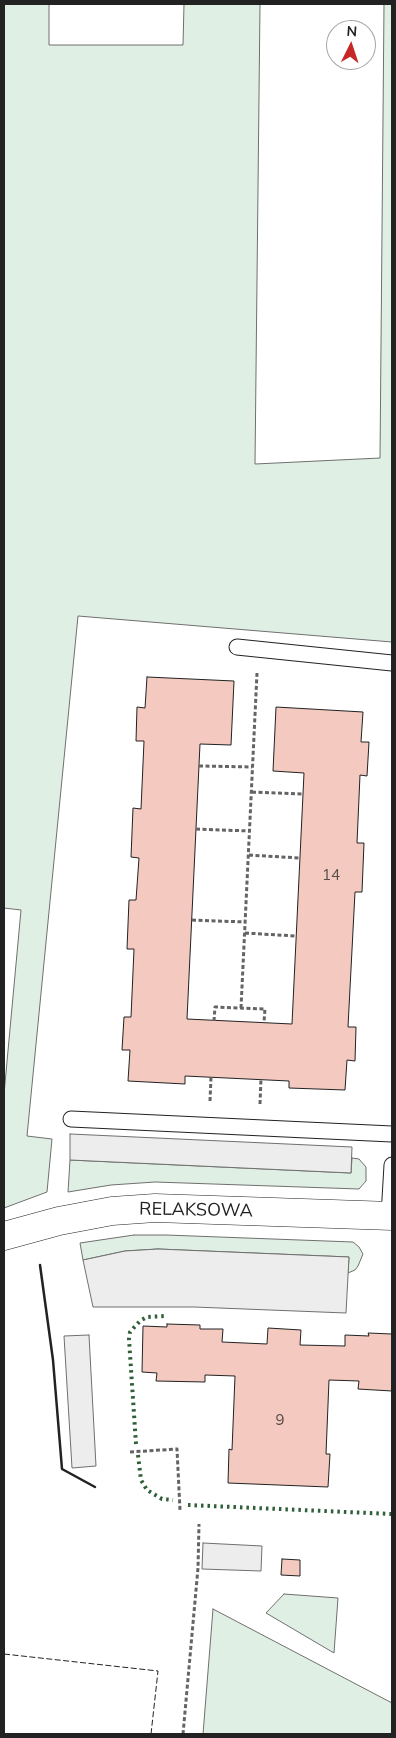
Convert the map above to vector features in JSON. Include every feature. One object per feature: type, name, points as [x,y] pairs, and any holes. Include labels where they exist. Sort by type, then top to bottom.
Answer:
[{"type":"street","name":"RELAKSOWA","points":[[4,1236],[59,1220],[112,1210],[155,1208],[390,1216]]},
{"type":"lane","points":[[237,647],[392,663]]},
{"type":"lane","points":[[71,1119],[392,1134]]},
{"type":"lane","points":[[390,1216],[392,1165]]},
{"type":"path","points":[[241,1008],[258,650]]},
{"type":"path","points":[[199,766],[252,767]]},
{"type":"path","points":[[252,792],[302,794]]},
{"type":"path","points":[[196,829],[249,831]]},
{"type":"path","points":[[248,855],[299,858]]},
{"type":"path","points":[[192,920],[245,922]]},
{"type":"path","points":[[245,934],[296,936]]},
{"type":"path","points":[[214,1021],[215,1006],[264,1009],[264,1022]]},
{"type":"path","points":[[210,1105],[211,1077]]},
{"type":"path","points":[[260,1107],[262,1079]]},
{"type":"path","points":[[130,1452],[177,1449],[180,1510]]},
{"type":"path","points":[[183,1734],[198,1568],[199,1524]]},
{"type":"green space","points":[[4,4],[49,4],[49,45],[183,45],[184,4],[260,4],[255,464],[380,458],[384,4],[392,4],[392,642],[78,616],[27,1136],[52,1139],[47,1192],[4,1208],[4,1094],[21,910],[4,908]]},
{"type":"green space","points":[[352,1158],[359,1159],[366,1167],[366,1181],[359,1189],[155,1182],[111,1185],[68,1192],[70,1160],[351,1173]]},
{"type":"green space","points":[[134,1235],[353,1242],[363,1254],[355,1270],[348,1273],[349,1257],[158,1249],[125,1251],[83,1260],[80,1243]]},
{"type":"green space","points":[[284,1594],[338,1598],[334,1653],[266,1613]]},
{"type":"green space","points":[[213,1609],[392,1703],[392,1734],[203,1734]]},
{"type":"shaded area","points":[[70,1134],[352,1147],[351,1173],[70,1160]]},
{"type":"shaded area","points":[[158,1249],[349,1257],[346,1313],[194,1307],[93,1307],[83,1260],[125,1251]]},
{"type":"shaded area","points":[[89,1335],[96,1466],[72,1468],[64,1336]]},
{"type":"shaded area","points":[[203,1543],[262,1546],[261,1571],[202,1569]]},
{"type":"building","points":[[147,677],[234,681],[231,745],[200,744],[187,1019],[292,1024],[304,773],[273,771],[276,707],[363,712],[361,742],[369,742],[367,776],[360,775],[357,843],[364,843],[362,892],[355,892],[348,1027],[356,1027],[355,1061],[347,1060],[345,1090],[289,1088],[289,1081],[185,1076],[185,1084],[128,1081],[130,1050],[122,1050],[124,1017],[131,1017],[134,949],[127,949],[129,900],[136,900],[139,858],[131,857],[133,808],[141,809],[144,741],[136,741],[137,707],[145,708]]},
{"type":"building","points":[[167,1324],[200,1325],[200,1329],[223,1329],[222,1342],[267,1344],[268,1328],[301,1330],[300,1345],[345,1346],[345,1335],[369,1336],[368,1333],[392,1334],[392,1391],[358,1389],[359,1381],[329,1380],[326,1454],[330,1454],[328,1487],[228,1483],[229,1449],[232,1450],[235,1376],[205,1375],[205,1382],[156,1381],[157,1373],[142,1372],[143,1326],[167,1327]]},
{"type":"building","points":[[282,1559],[300,1560],[300,1576],[281,1575]]},
{"type":"hedge","points":[[136,1444],[130,1332],[140,1321],[147,1317],[165,1316]]},
{"type":"hedge","points":[[138,1455],[141,1480],[147,1490],[162,1499],[173,1500]]},
{"type":"hedge","points":[[188,1505],[392,1514]]},
{"type":"fence","points":[[4,1654],[158,1671],[151,1734]]},
{"type":"wall","points":[[40,1265],[53,1360],[62,1469],[95,1487]]}]
